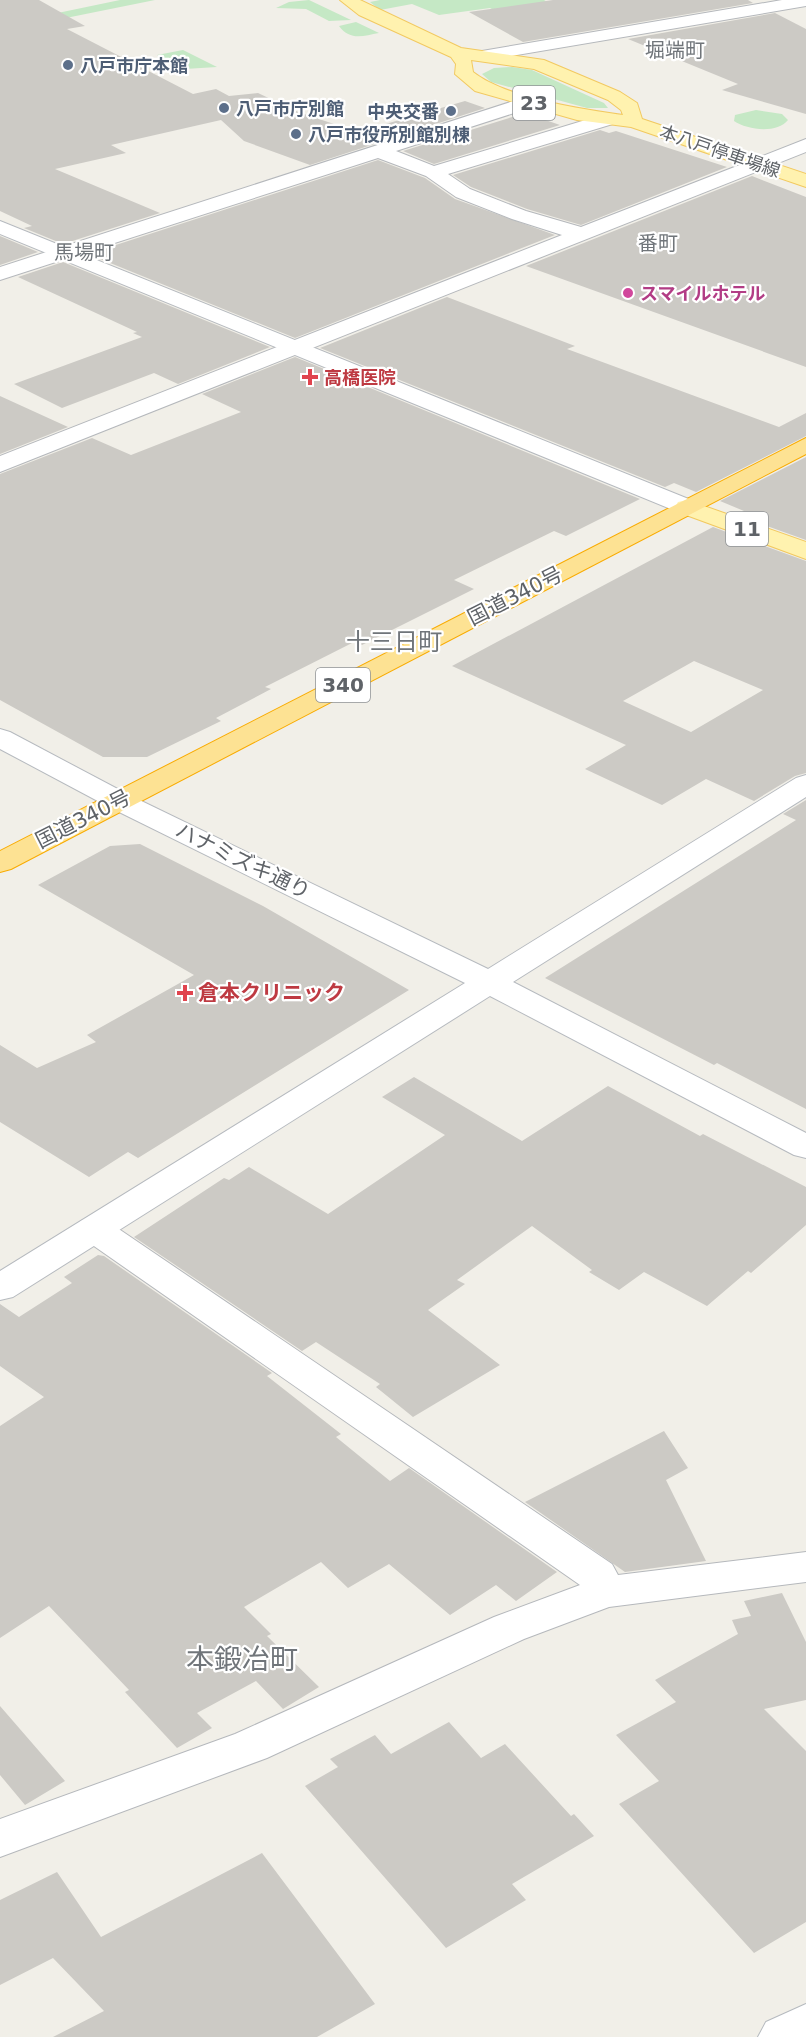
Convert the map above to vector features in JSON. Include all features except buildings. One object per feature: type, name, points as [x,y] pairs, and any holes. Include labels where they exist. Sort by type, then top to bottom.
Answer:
[{"type":"highway","name":"国道340号","points":[[0,862],[806,445]]},
{"type":"main road","name":"本八戸停車場線","points":[[348,0],[365,11],[457,53],[538,63],[560,72],[630,107],[634,122]]},
{"type":"main road","name":"本八戸停車場線","points":[[457,53],[465,64],[464,74],[481,87],[529,102],[634,122],[806,181]]},
{"type":"main road","name":"11","points":[[687,507],[806,551]]},
{"type":"street","points":[[482,56],[806,1]]},
{"type":"street","points":[[0,274],[529,102]]},
{"type":"street","points":[[433,172],[609,119]]},
{"type":"street","points":[[0,465],[806,145]]},
{"type":"street","points":[[378,151],[433,172],[463,193],[519,215],[581,234]]},
{"type":"street","points":[[0,227],[687,507]]},
{"type":"street","name":"ハナミズキ通り","points":[[0,738],[119,801],[487,981],[806,1147]]},
{"type":"street","points":[[0,1288],[487,981],[806,784]]},
{"type":"street","points":[[94,1228],[597,1575],[605,1592]]},
{"type":"street","points":[[0,1838],[251,1746],[509,1628],[605,1592],[806,1567]]},
{"type":"street","points":[[783,2037],[806,2025]]},
{"type":"green space","points":[[120,0],[155,0],[46,22],[0,25]]},
{"type":"green space","points":[[309,0],[351,20],[329,21],[306,9],[276,8],[289,2]]},
{"type":"green space","points":[[380,0],[544,0],[552,5],[502,14],[490,8],[439,15],[412,4],[380,10],[370,2]]},
{"type":"green space","points":[[356,22],[379,33],[352,36],[339,26]]},
{"type":"green space","points":[[183,50],[217,67],[185,69],[157,55]]},
{"type":"green space","points":[[512,67],[532,70],[604,103],[608,108],[587,108],[491,82],[482,74],[494,68]]},
{"type":"green space","points":[[756,110],[782,114],[788,120],[770,129],[746,127],[734,121],[735,115]]},
{"type":"place","name":"八戸市庁本館","points":[[68,65]]},
{"type":"place","name":"八戸市庁別館","points":[[224,108]]},
{"type":"place","name":"中央交番","points":[[451,111]]},
{"type":"place","name":"八戸市役所別館別棟","points":[[296,134]]},
{"type":"place","name":"スマイルホテル","points":[[628,293]]},
{"type":"place","name":"高橋医院","points":[[310,377]]},
{"type":"place","name":"倉本クリニック","points":[[185,993]]},
{"type":"district","name":"堀端町","points":[[675,50]]},
{"type":"district","name":"番町","points":[[658,243]]},
{"type":"district","name":"馬場町","points":[[84,252]]},
{"type":"district","name":"十三日町","points":[[394,642]]},
{"type":"district","name":"本鍛冶町","points":[[242,1659]]}]
